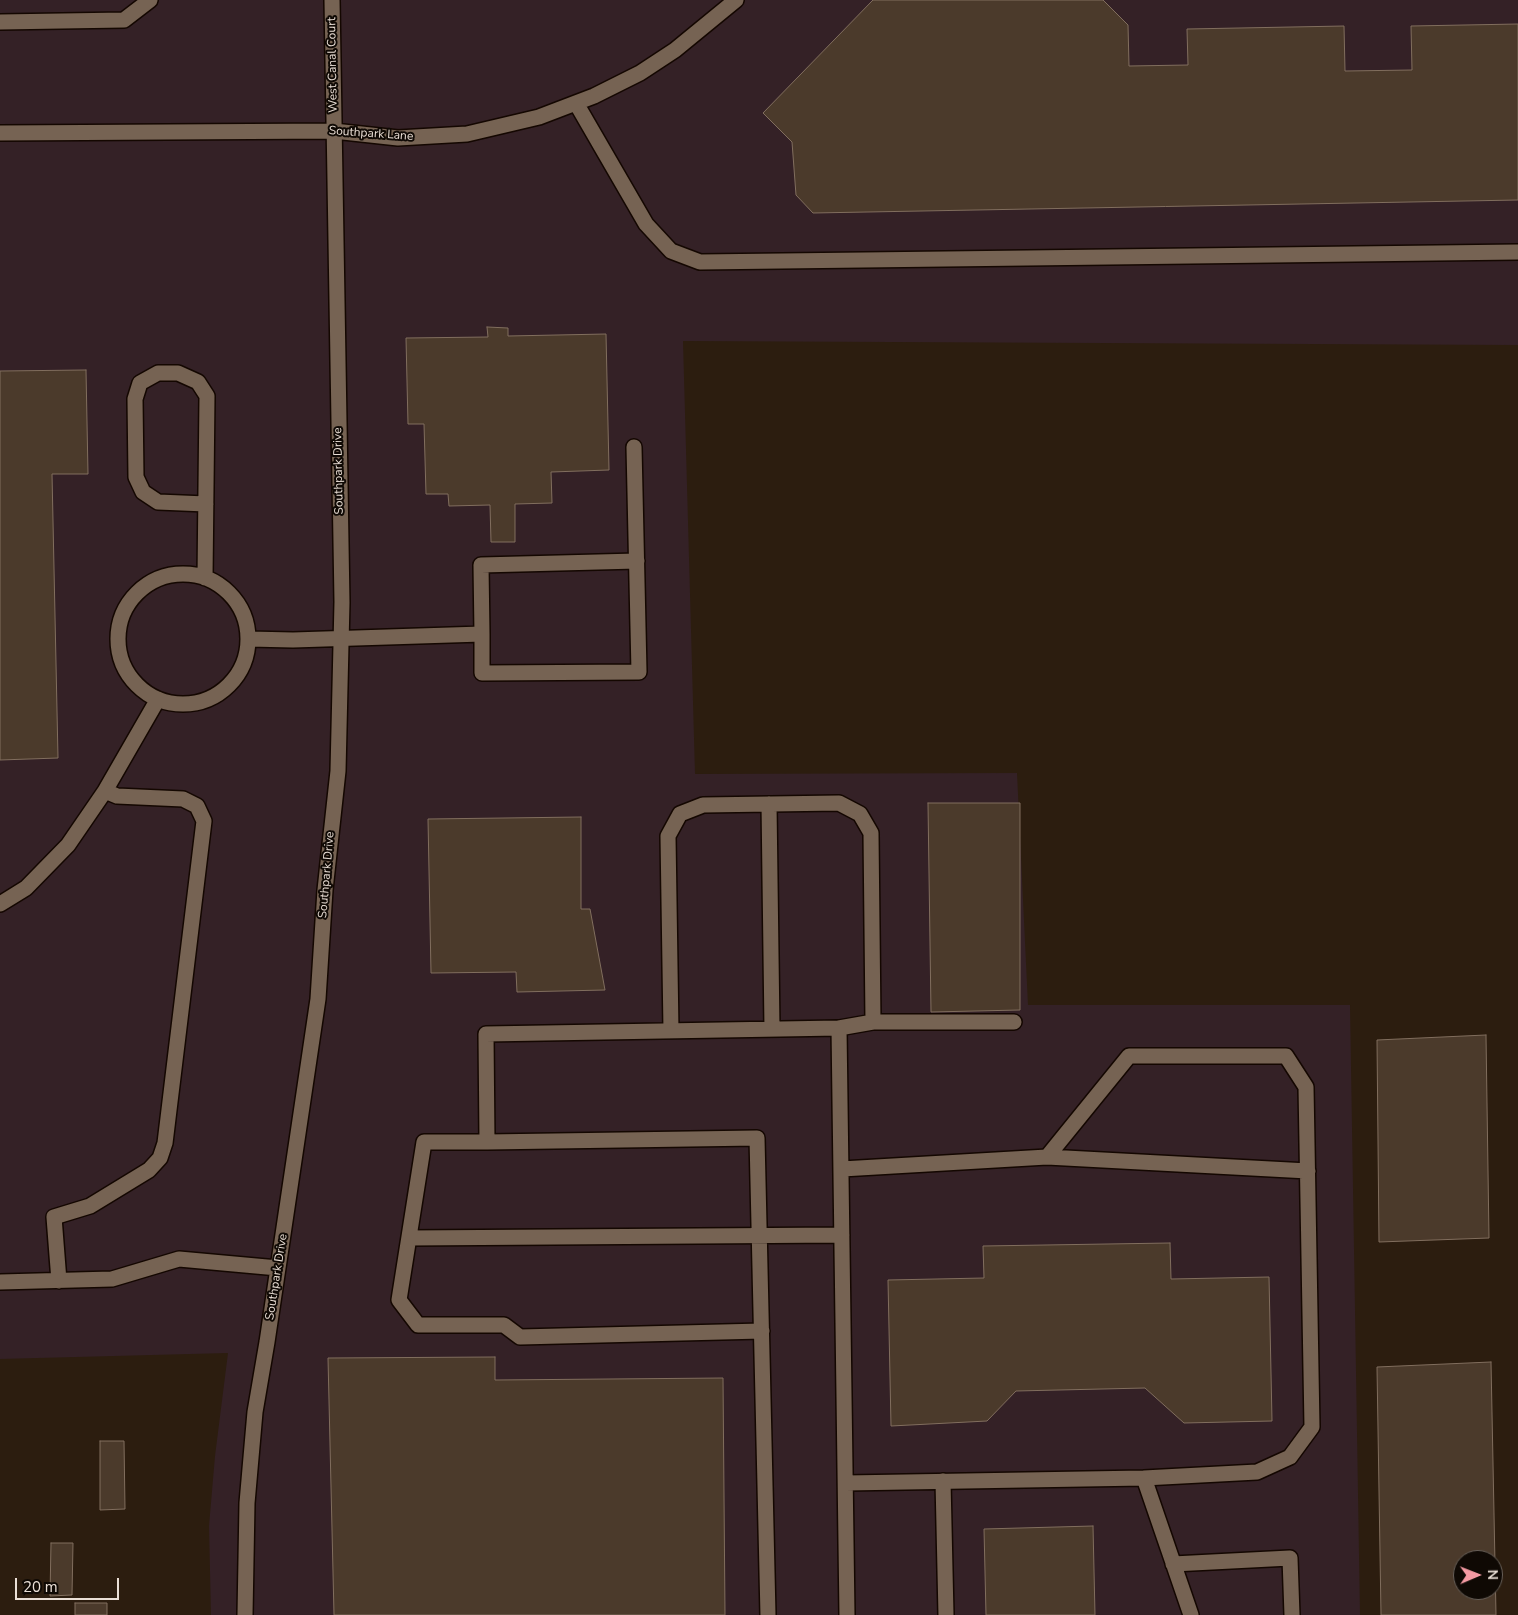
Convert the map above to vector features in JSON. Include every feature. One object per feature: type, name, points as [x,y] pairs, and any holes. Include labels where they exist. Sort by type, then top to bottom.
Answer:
[{"type":"street","points":[[0,22],[124,20],[150,0]]},
{"type":"street","name":"West Canal Court","points":[[332,0],[334,131]]},
{"type":"street","name":"Southpark Lane","points":[[0,133],[334,131],[398,138],[466,134],[539,117],[594,96],[640,74],[675,50],[736,0]]},
{"type":"street","points":[[576,103],[646,224],[671,251],[700,262],[1518,252]]},
{"type":"street","name":"Southpark Drive","points":[[246,1615],[247,1503],[253,1430],[318,998],[325,890],[338,772],[342,602],[334,131]]},
{"type":"street","points":[[205,578],[206,504],[207,396],[198,382],[178,373],[158,373],[140,383],[135,399],[136,477],[143,492],[158,502],[206,504]]},
{"type":"street","points":[[634,447],[637,562],[639,672],[482,673],[481,565],[637,562]]},
{"type":"street","points":[[183,573],[205,578],[223,587],[237,601],[246,619],[249,639],[245,660],[235,679],[219,694],[200,703],[178,704],[158,699],[139,688],[126,670],[119,648],[119,626],[127,605],[142,588],[161,577],[183,573]]},
{"type":"street","points":[[249,639],[341,639],[482,634]]},
{"type":"street","points":[[0,904],[26,888],[68,845],[105,791],[158,699]]},
{"type":"street","points":[[59,1281],[54,1217],[90,1206],[149,1170],[160,1158],[165,1143],[204,821],[197,806],[184,799],[117,796],[105,791]]},
{"type":"street","points":[[672,1031],[668,836],[680,814],[704,805],[839,803],[860,814],[871,833],[873,1022]]},
{"type":"street","points":[[769,804],[772,1029]]},
{"type":"street","points":[[487,1142],[486,1034],[839,1028],[873,1022],[1014,1022]]},
{"type":"street","points":[[839,1028],[847,1615]]},
{"type":"street","points":[[846,1483],[1144,1478],[1257,1472],[1290,1457],[1312,1427],[1306,1086],[1286,1056],[1129,1056],[1047,1157]]},
{"type":"street","points":[[762,1331],[520,1337],[504,1325],[418,1325],[399,1300],[424,1142],[757,1138],[760,1236],[768,1615]]},
{"type":"street","points":[[842,1169],[1047,1157],[1308,1171]]},
{"type":"street","points":[[409,1238],[842,1235]]},
{"type":"street","points":[[0,1282],[112,1280],[179,1259],[278,1268]]},
{"type":"street","points":[[1144,1478],[1191,1615]]},
{"type":"street","points":[[943,1481],[946,1615]]},
{"type":"street","points":[[1174,1564],[1290,1558],[1292,1615]]},
{"type":"shaded area","points":[[0,0],[1518,0],[1518,345],[683,341],[695,774],[1017,773],[1028,1005],[1350,1005],[1360,1615],[211,1615],[209,1526],[215,1456],[228,1353],[0,1359]]},
{"type":"building","points":[[873,0],[1103,0],[1128,25],[1129,66],[1188,65],[1187,29],[1344,26],[1345,71],[1412,70],[1411,26],[1518,24],[1518,200],[813,213],[796,195],[792,142],[763,113]]},
{"type":"building","points":[[487,327],[508,328],[508,336],[606,334],[609,470],[551,472],[552,503],[515,504],[515,542],[491,542],[490,505],[449,506],[448,494],[426,494],[424,424],[408,424],[406,338],[488,337]]},
{"type":"building","points":[[86,370],[88,474],[52,474],[58,758],[0,760],[0,371]]},
{"type":"building","points":[[928,803],[1020,803],[1020,1010],[931,1012]]},
{"type":"building","points":[[581,817],[581,909],[590,909],[605,990],[517,992],[516,972],[431,973],[428,819]]},
{"type":"building","points":[[1486,1035],[1489,1238],[1379,1242],[1377,1040]]},
{"type":"building","points":[[1170,1243],[1171,1279],[1269,1277],[1272,1421],[1184,1423],[1145,1388],[1016,1391],[987,1421],[891,1426],[888,1280],[984,1278],[983,1246]]},
{"type":"building","points":[[495,1357],[495,1380],[723,1378],[725,1615],[334,1615],[328,1358]]},
{"type":"building","points":[[1491,1362],[1495,1550],[1453,1550],[1453,1600],[1496,1600],[1496,1615],[1381,1615],[1377,1367]]},
{"type":"building","points":[[100,1441],[124,1441],[125,1509],[100,1510]]},
{"type":"building","points":[[1093,1526],[1095,1615],[986,1615],[984,1529]]},
{"type":"building","points":[[51,1543],[73,1543],[72,1595],[50,1596]]},
{"type":"building","points":[[75,1603],[107,1603],[107,1615],[75,1615]]}]
